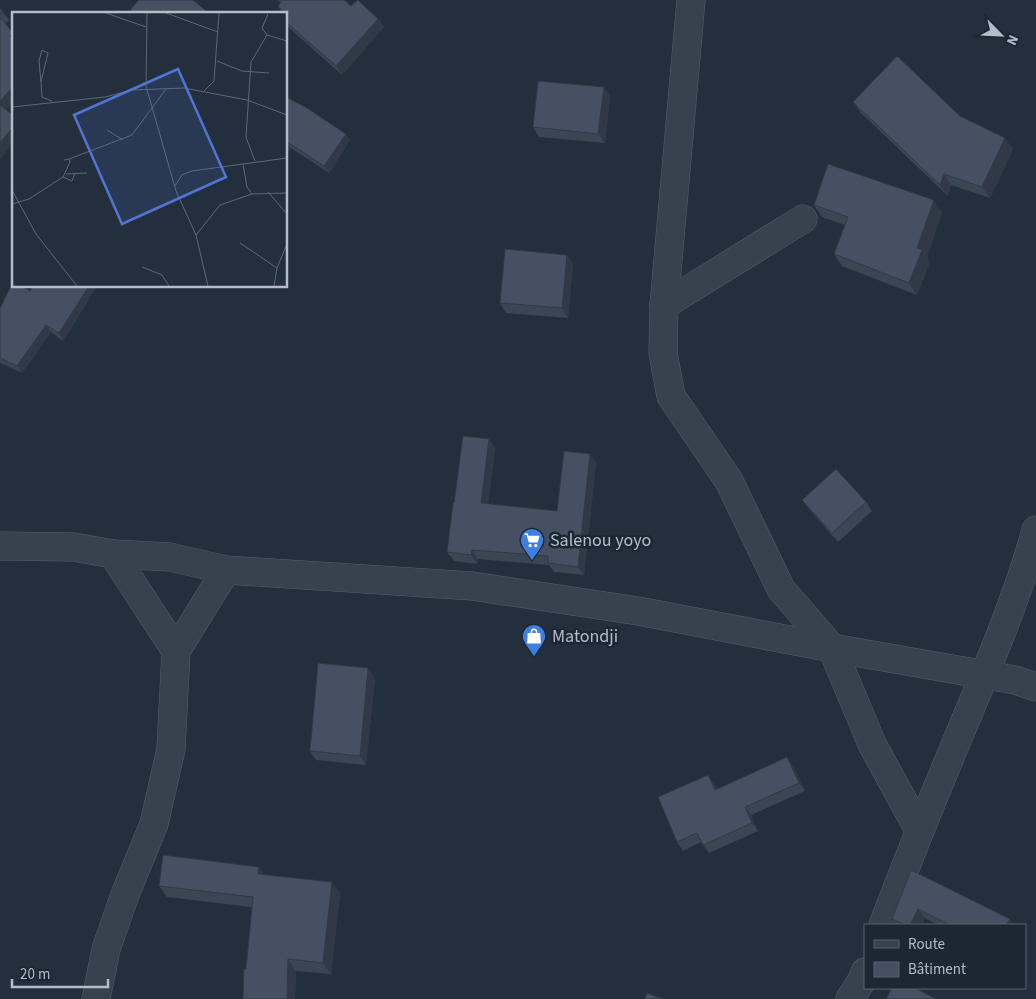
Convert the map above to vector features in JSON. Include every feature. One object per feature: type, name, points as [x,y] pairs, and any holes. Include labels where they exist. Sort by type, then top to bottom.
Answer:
[{"type":"street","points":[[692,0],[664,304],[663,353],[671,396],[729,481],[781,589],[832,648],[872,744],[919,830]]},
{"type":"street","points":[[664,304],[804,219]]},
{"type":"street","points":[[883,924],[919,830],[984,675],[1030,554],[1036,530]]},
{"type":"street","points":[[0,546],[74,547],[112,554],[170,557],[226,570],[472,586],[638,611],[1015,680],[1036,688]]},
{"type":"street","points":[[112,554],[176,651]]},
{"type":"street","points":[[96,999],[106,949],[126,892],[154,824],[171,750],[176,651],[226,570]]},
{"type":"street","points":[[850,999],[864,975]]},
{"type":"building","points":[[139,0],[193,0],[208,12],[132,12],[130,10]]},
{"type":"building","points":[[344,0],[351,6],[358,0],[378,19],[336,66],[288,24],[288,12],[284,12],[278,6],[282,1]]},
{"type":"building","points":[[0,17],[12,32],[10,36],[12,38],[12,88],[0,101]]},
{"type":"building","points":[[897,56],[960,116],[1005,138],[982,187],[944,174],[940,185],[853,102]]},
{"type":"building","points":[[538,81],[604,87],[598,134],[533,127]]},
{"type":"building","points":[[288,98],[307,108],[346,134],[324,166],[288,142]]},
{"type":"building","points":[[0,105],[12,114],[12,128],[0,143]]},
{"type":"building","points":[[828,164],[934,200],[917,248],[922,250],[909,283],[834,254],[848,217],[814,205]]},
{"type":"building","points":[[505,249],[567,255],[562,308],[500,303]]},
{"type":"building","points":[[12,284],[12,288],[25,288],[30,291],[32,288],[88,288],[59,333],[46,325],[17,366],[0,358],[0,308]]},
{"type":"building","points":[[463,436],[489,439],[481,503],[557,511],[564,451],[590,454],[578,567],[548,563],[548,556],[472,550],[471,555],[447,552]]},
{"type":"building","points":[[836,469],[866,502],[832,533],[802,500]]},
{"type":"building","points":[[318,663],[368,668],[360,756],[310,751]]},
{"type":"building","points":[[787,757],[799,783],[745,807],[752,823],[703,845],[697,833],[677,842],[658,797],[708,775],[715,790]]},
{"type":"building","points":[[163,855],[259,867],[258,874],[332,882],[323,963],[288,959],[287,999],[243,999],[244,969],[246,969],[253,897],[159,886]]},
{"type":"building","points":[[911,870],[1010,919],[1007,924],[948,924],[918,909],[910,924],[904,924],[892,919]]},
{"type":"building","points":[[891,989],[917,989],[936,999],[886,999]]},
{"type":"building","points":[[647,993],[663,999],[645,999]]},
{"type":"place","name":"Salenou yoyo","points":[[532,561]]},
{"type":"place","name":"Matondji","points":[[534,657]]}]
